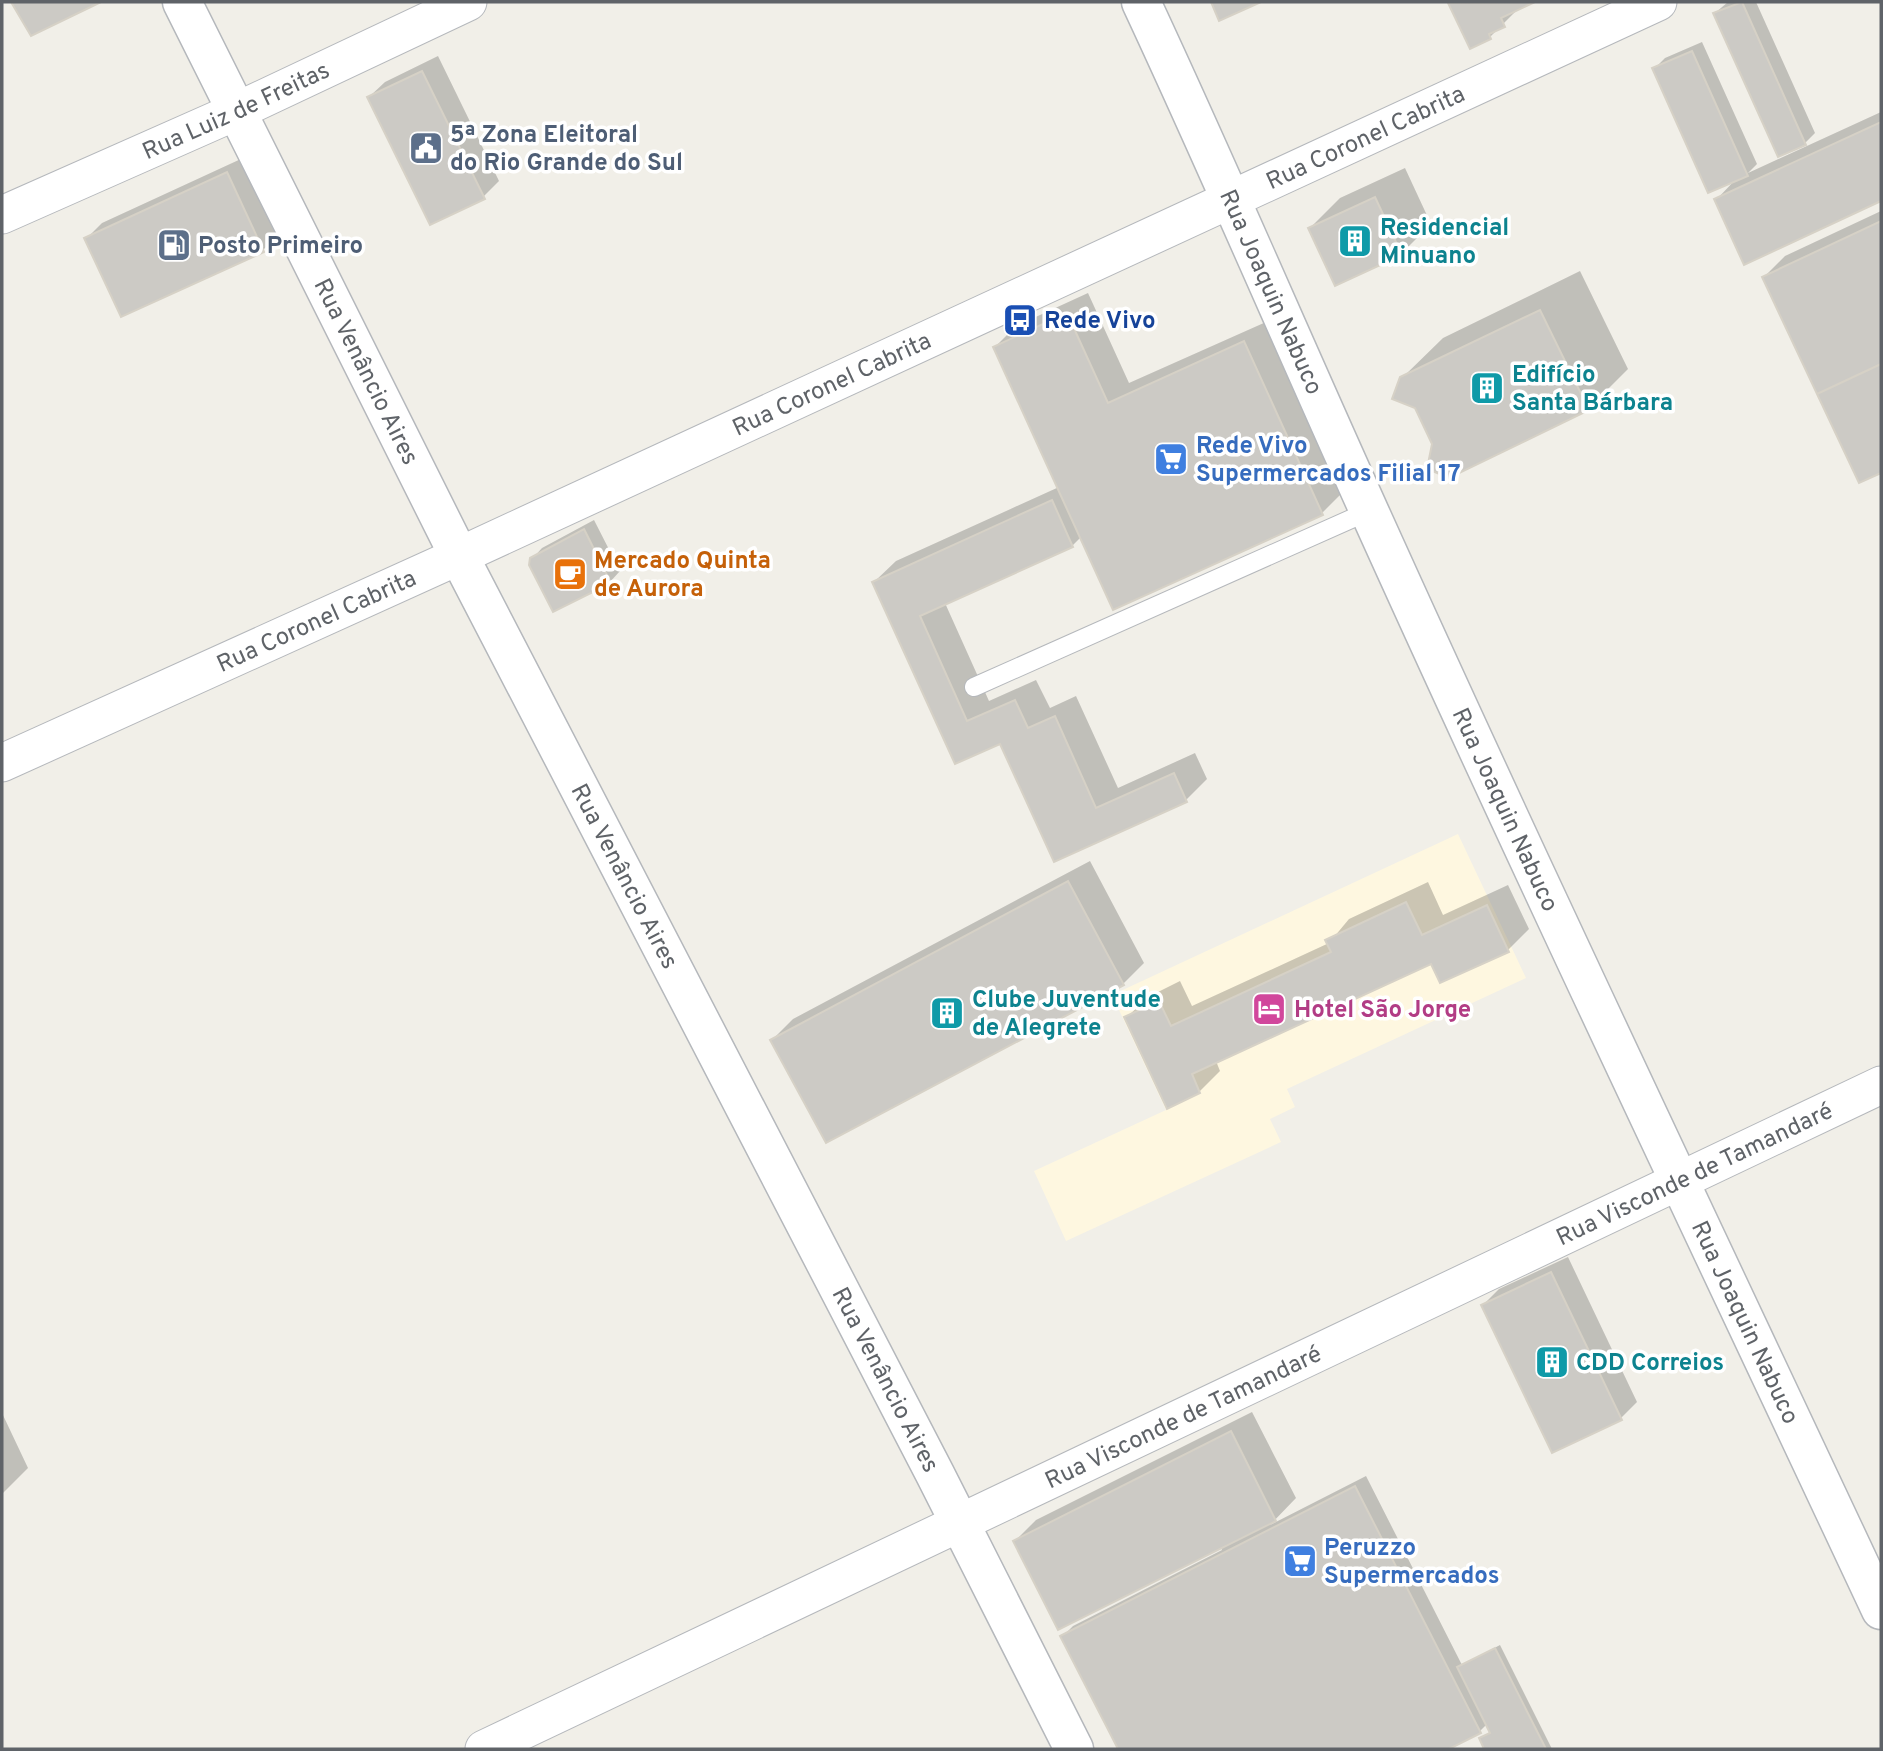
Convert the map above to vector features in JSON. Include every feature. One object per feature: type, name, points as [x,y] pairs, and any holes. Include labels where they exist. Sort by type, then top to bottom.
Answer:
[{"type":"street","name":"Rua Venâncio Aires","points":[[182,2],[459,556],[960,1522],[1074,1749]]},
{"type":"street","name":"Rua Luiz de Freitas","points":[[2,215],[237,110],[468,2]]},
{"type":"street","name":"Rua Joaquin Nabuco","points":[[1141,2],[1233,197],[1369,512],[1678,1181],[1881,1610]]},
{"type":"street","name":"Rua Coronel Cabrita","points":[[2,763],[459,556],[1658,2]]},
{"type":"street","name":"Rua Visconde de Tamandaré","points":[[484,1749],[1881,1084]]},
{"type":"lane","points":[[974,687],[1369,512]]},
{"type":"shaded area","points":[[1458,834],[1526,978],[1287,1089],[1295,1107],[1270,1119],[1281,1142],[1066,1241],[1034,1171],[1166,1110],[1112,995]]},
{"type":"building","points":[[11,2],[101,2],[31,36]]},
{"type":"building","points":[[1211,2],[1261,2],[1219,21]]},
{"type":"building","points":[[1535,2],[1501,18],[1505,27],[1489,34],[1491,39],[1470,49],[1448,3]]},
{"type":"building","points":[[1742,2],[1806,145],[1778,157],[1713,13]]},
{"type":"building","points":[[1692,51],[1748,176],[1708,193],[1652,68]]},
{"type":"building","name":"5ª Zona Eleitoral do Rio Grande do Sul","points":[[422,71],[485,199],[430,225],[367,97]]},
{"type":"building","points":[[1881,122],[1881,201],[1744,265],[1714,199]]},
{"type":"building","name":"Posto Primeiro","points":[[227,172],[264,252],[121,317],[84,238]]},
{"type":"building","name":"Residencial Minuano","points":[[1375,197],[1402,255],[1335,286],[1308,228]]},
{"type":"building","points":[[1881,221],[1881,364],[1817,394],[1762,277]]},
{"type":"building","name":"Edifício Santa Bárbara","points":[[1540,310],[1589,410],[1449,478],[1427,469],[1432,444],[1415,408],[1392,399],[1400,377]]},
{"type":"building","name":"Rede Vivo Supermercados Filial 17","points":[[1067,313],[1108,403],[1244,341],[1323,515],[1113,610],[993,347]]},
{"type":"building","points":[[1881,364],[1881,473],[1859,483],[1817,394]]},
{"type":"building","points":[[1052,500],[1073,547],[920,616],[967,721],[1015,700],[1028,728],[1055,716],[1096,808],[1174,773],[1187,802],[1054,862],[1000,744],[955,764],[872,582]]},
{"type":"building","name":"Mercado Quinta de Aurora","points":[[584,529],[611,583],[553,612],[529,565],[530,558]]},
{"type":"building","name":"Clube Juventude de Alegrete","points":[[1068,881],[1124,985],[826,1143],[770,1040]]},
{"type":"building","name":"Hotel São Jorge","points":[[1406,902],[1422,935],[1487,905],[1509,952],[1440,983],[1431,964],[1192,1074],[1200,1093],[1167,1109],[1124,1017],[1159,1001],[1171,1026],[1331,952],[1325,940]]},
{"type":"building","name":"CDD Correios","points":[[1551,1272],[1622,1420],[1552,1453],[1481,1305]]},
{"type":"building","points":[[1231,1431],[1276,1521],[1058,1630],[1013,1541]]},
{"type":"building","name":"Peruzzo Supermercados","points":[[1355,1486],[1481,1733],[1449,1749],[1118,1749],[1060,1636]]},
{"type":"building","points":[[1495,1648],[1546,1749],[1484,1749],[1479,1738],[1490,1733],[1457,1667]]},
{"type":"place","name":"5ª Zona Eleitoral do Rio Grande do Sul","points":[[426,148]]},
{"type":"place","name":"Residencial Minuano","points":[[1355,241]]},
{"type":"place","name":"Posto Primeiro","points":[[174,245]]},
{"type":"place","name":"Rede Vivo","points":[[1020,320]]},
{"type":"place","name":"Edifício Santa Bárbara","points":[[1487,388]]},
{"type":"place","name":"Rede Vivo Supermercados Filial 17","points":[[1171,459]]},
{"type":"place","name":"Mercado Quinta de Aurora","points":[[570,574]]},
{"type":"place","name":"Hotel São Jorge","points":[[1269,1009]]},
{"type":"place","name":"Clube Juventude de Alegrete","points":[[947,1013]]},
{"type":"place","name":"CDD Correios","points":[[1552,1362]]},
{"type":"place","name":"Peruzzo Supermercados","points":[[1300,1561]]}]
